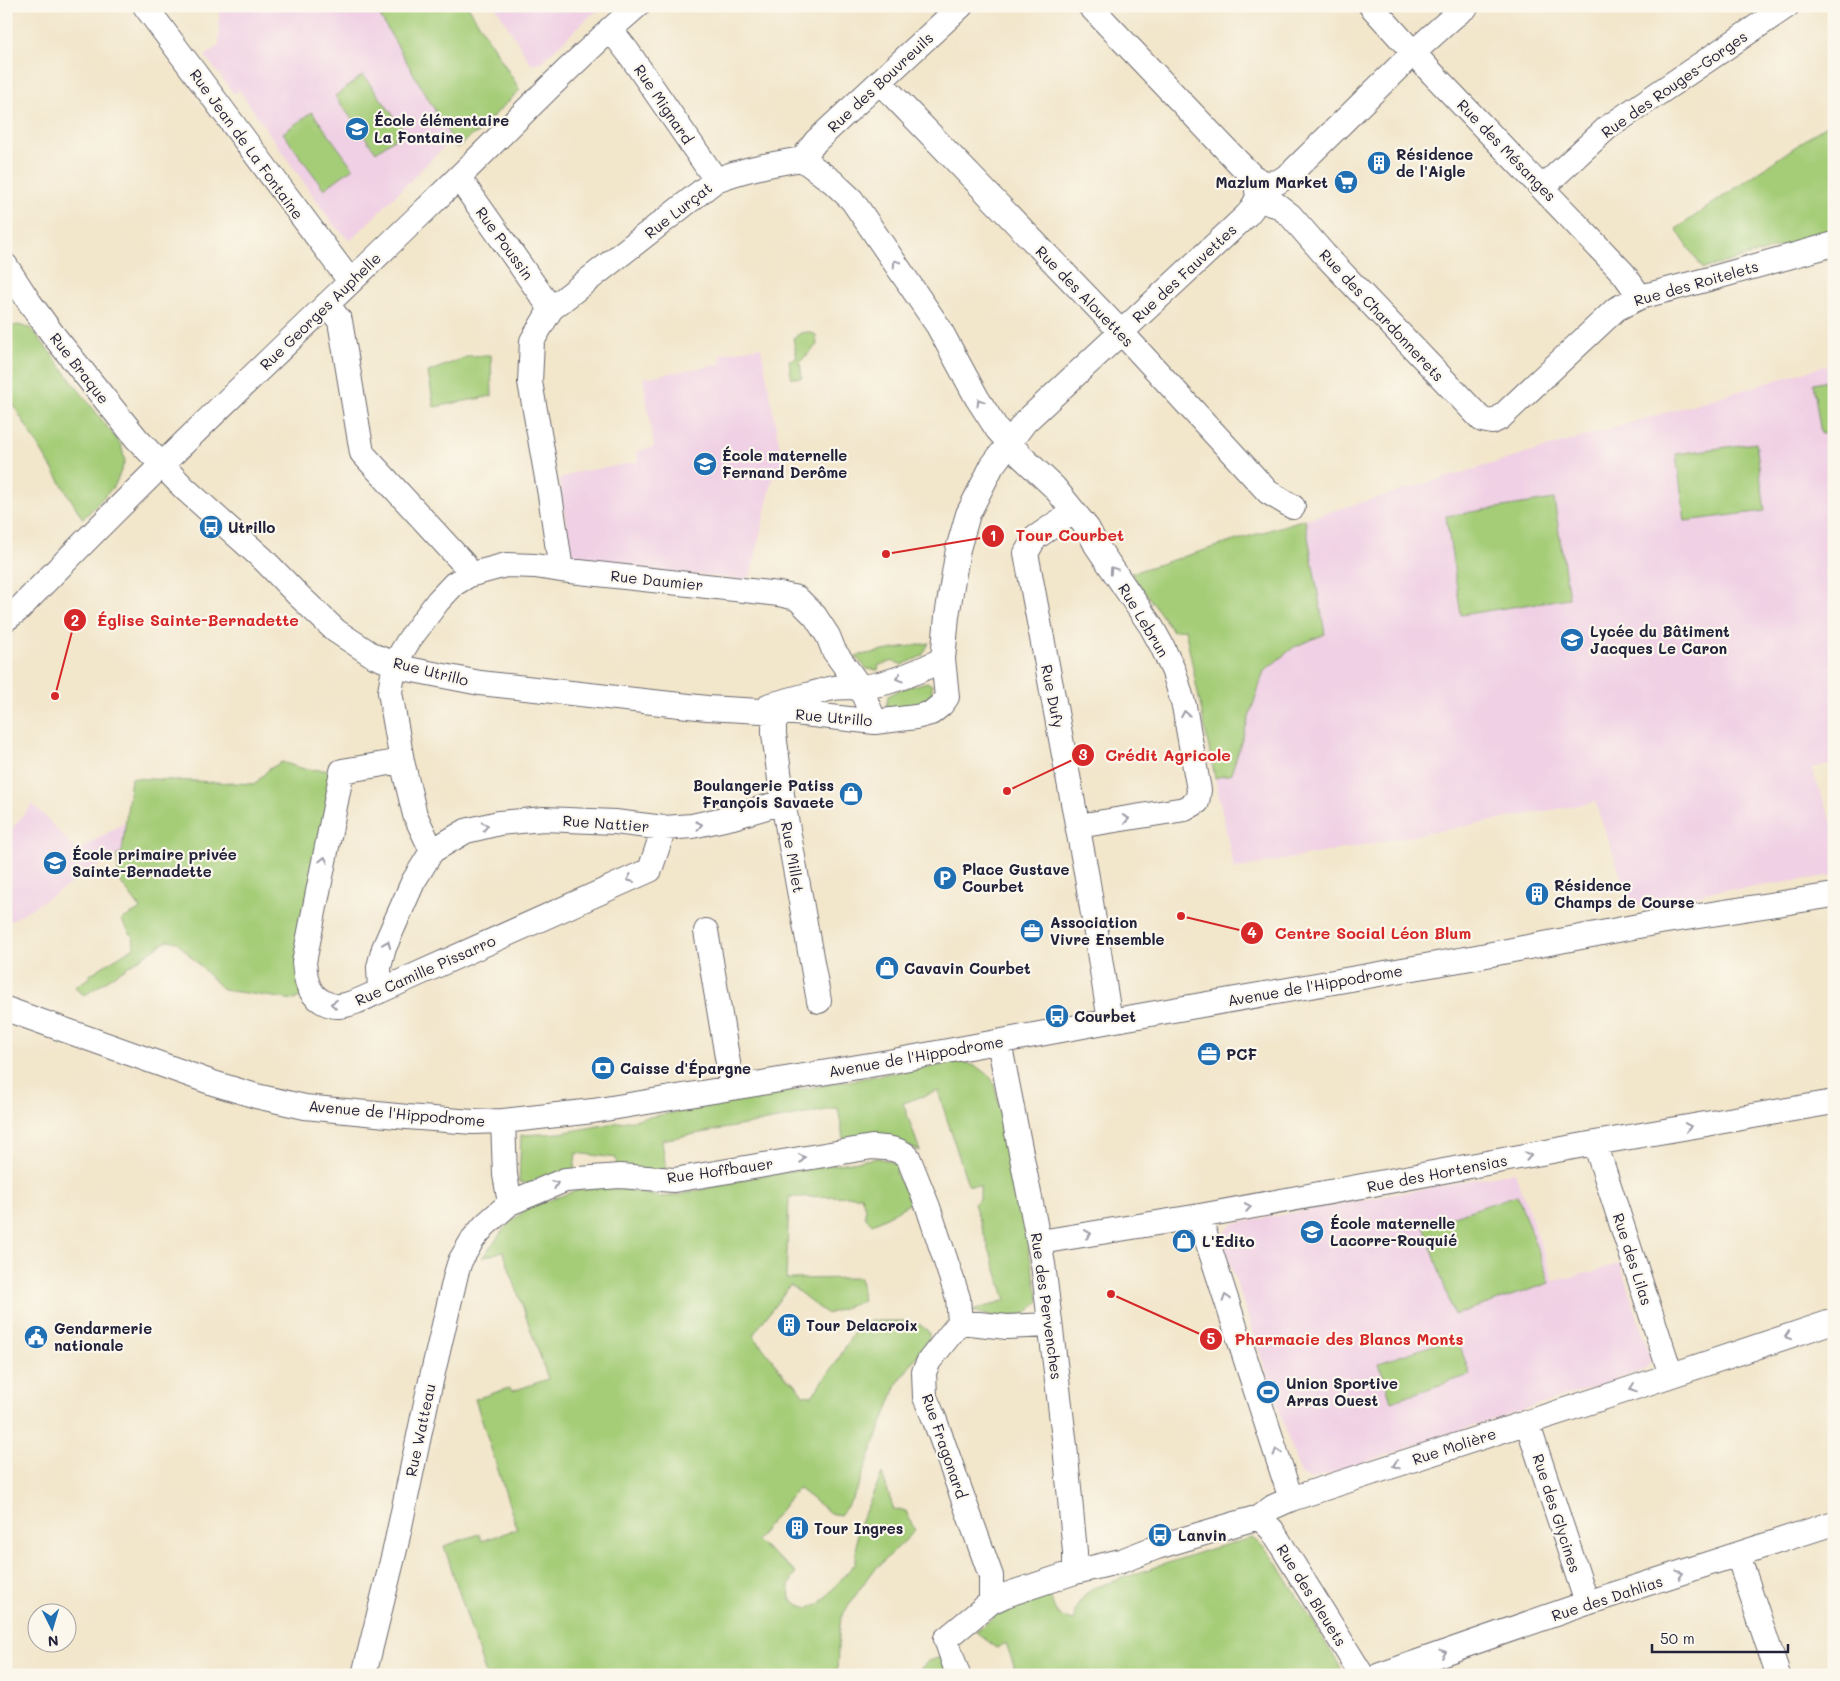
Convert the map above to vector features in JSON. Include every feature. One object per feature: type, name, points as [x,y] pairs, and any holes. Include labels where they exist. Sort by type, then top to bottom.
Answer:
[{"type":"street","name":"Rue Jean de La Fontaine","points":[[145,6],[350,281]]},
{"type":"street","name":"Rue Georges Auphelle","points":[[6,619],[18,610],[161,465],[350,281],[459,178],[564,72],[637,6]]},
{"type":"street","name":"Rue des Bouvreuils","points":[[802,159],[816,141],[961,6]]},
{"type":"street","name":"Rue des Chardonnerets","points":[[1090,6],[1482,420]]},
{"type":"street","name":"Rue des Mésanges","points":[[1371,6],[1431,72],[1543,187],[1624,274],[1640,297]]},
{"type":"street","name":"Rue des Fauvettes","points":[[947,697],[943,659],[947,616],[958,549],[968,514],[992,466],[1009,441],[1025,422],[1268,194],[1414,52],[1467,6]]},
{"type":"street","name":"Rue des Rouges-Gorges","points":[[1543,187],[1607,128],[1787,6]]},
{"type":"street","name":"Rue Mignard","points":[[610,29],[633,59],[716,180]]},
{"type":"street","name":"Rue des Alouettes","points":[[880,82],[1121,332],[1268,492],[1293,507]]},
{"type":"street","name":"Rue Lurçat","points":[[560,570],[550,495],[530,382],[532,342],[551,309],[716,180],[757,166],[802,159]]},
{"type":"street","points":[[802,159],[833,182],[852,200],[938,326],[997,429],[1009,441]]},
{"type":"street","name":"Rue Poussin","points":[[459,178],[551,309]]},
{"type":"street","name":"Rue des Roitelets","points":[[1482,420],[1492,422],[1500,418],[1616,309],[1640,297],[1834,244]]},
{"type":"street","name":"Rue Braque","points":[[6,266],[54,336],[129,430],[161,465]]},
{"type":"street","points":[[327,304],[340,321],[362,453],[464,564],[469,574]]},
{"type":"street","name":"Rue Lebrun","points":[[1009,441],[1020,456],[1054,487],[1088,529],[1096,545],[1146,618],[1162,646],[1174,672],[1184,706],[1199,790],[1196,802],[1184,809],[1078,826]]},
{"type":"street","name":"Rue Utrillo","points":[[161,465],[263,559],[336,631],[374,656],[408,669],[480,683],[707,708],[795,713],[875,722],[916,717],[930,713],[941,705],[947,697]]},
{"type":"street","name":"Rue Dufy","points":[[1073,512],[1035,538],[1026,553],[1078,826],[1110,1021]]},
{"type":"street","name":"Rue Daumier","points":[[395,663],[409,640],[438,601],[454,584],[469,574],[506,565],[535,566],[779,594],[797,598],[815,616],[828,636],[834,651],[860,687],[875,722]]},
{"type":"street","name":"Rue Utrillo","points":[[745,709],[771,705],[831,688],[860,687],[918,672],[943,659]]},
{"type":"street","points":[[395,663],[390,692],[402,761],[416,815],[432,851]]},
{"type":"street","name":"Rue Millet","points":[[774,712],[774,734],[783,802],[819,1001]]},
{"type":"street","name":"Rue Camille Pissarro","points":[[402,761],[342,771],[304,962],[310,989],[323,1002],[329,1005],[338,1006],[354,1002],[650,870],[664,828]]},
{"type":"street","name":"Rue Nattier","points":[[380,991],[379,967],[384,948],[413,882],[432,851],[466,831],[499,824],[544,819],[615,822],[664,828],[692,826],[733,817],[783,802]]},
{"type":"street","name":"Avenue de l'Hippodrome","points":[[6,1009],[213,1083],[264,1098],[305,1107],[407,1117],[473,1122],[503,1121],[593,1111],[999,1042],[1461,960],[1654,923],[1834,895]]},
{"type":"street","points":[[706,931],[732,1087]]},
{"type":"street","name":"Rue des Pervenches","points":[[999,1042],[1040,1242],[1065,1446],[1075,1552],[1075,1572]]},
{"type":"street","name":"Rue des Hortensias","points":[[1040,1242],[1200,1216],[1595,1143],[1832,1107]]},
{"type":"street","points":[[503,1121],[505,1174],[510,1203]]},
{"type":"street","name":"Rue des Lilas","points":[[1595,1143],[1672,1374]]},
{"type":"street","name":"Rue Hoffbauer","points":[[510,1203],[565,1180],[620,1176],[674,1180],[872,1147],[889,1148],[904,1152],[913,1167],[958,1298],[960,1322]]},
{"type":"street","name":"Rue Watteau","points":[[364,1675],[396,1545],[427,1398],[460,1261],[473,1239],[485,1225],[510,1203]]},
{"type":"street","points":[[1200,1216],[1205,1237],[1291,1499]]},
{"type":"street","name":"Rue Molière","points":[[991,1602],[1006,1594],[1075,1572],[1120,1561],[1158,1547],[1259,1517],[1273,1507],[1291,1499],[1834,1321]]},
{"type":"street","points":[[960,1322],[1007,1327],[1050,1325]]},
{"type":"street","name":"Rue Fragonard","points":[[960,1322],[929,1361],[924,1372],[925,1397],[991,1576],[991,1602]]},
{"type":"street","name":"Rue des Glycines","points":[[1527,1422],[1587,1603]]},
{"type":"street","name":"Rue des Bleuets","points":[[1259,1517],[1272,1530],[1362,1675]]},
{"type":"street","name":"Rue des Dahlias","points":[[1380,1675],[1587,1603],[1834,1523]]},
{"type":"street","points":[[1738,1555],[1778,1675]]},
{"type":"street","points":[[958,1675],[946,1639],[991,1602]]},
{"type":"shaded area","name":"École élémentaire La Fontaine","points":[[215,6],[374,6],[452,139],[350,241],[333,224],[239,90],[234,94],[205,56],[219,45],[219,9]]},
{"type":"shaded area","points":[[495,6],[604,6],[590,16],[541,62],[531,64]]},
{"type":"shaded area","name":"École maternelle Fernand Derôme","points":[[761,347],[785,475],[773,477],[751,575],[745,580],[577,561],[571,554],[559,480],[573,473],[638,462],[637,451],[654,447],[643,378],[721,364],[720,354]]},
{"type":"shaded area","name":"Lycée du Bâtiment Jacques Le Caron","points":[[1834,363],[1834,764],[1811,768],[1834,828],[1834,875],[1734,890],[1732,888],[1706,892],[1702,895],[1632,907],[1595,802],[1234,869],[1215,778],[1231,774],[1264,671],[1294,647],[1325,634],[1305,519]]},
{"type":"shaded area","name":"École primaire privée Sainte-Bernadette","points":[[33,804],[77,851],[125,822],[122,852],[6,924],[6,835]]},
{"type":"shaded area","points":[[1515,1172],[1554,1281],[1620,1263],[1651,1360],[1647,1369],[1311,1480],[1300,1473],[1221,1236],[1231,1224]]},
{"type":"green space","points":[[374,6],[468,6],[520,90],[481,128],[481,132],[472,135],[457,148]]},
{"type":"green space","points":[[363,75],[405,131],[376,152],[335,96]]},
{"type":"green space","points":[[312,112],[353,168],[324,189],[283,133]]},
{"type":"green space","points":[[1834,120],[1834,231],[1703,269],[1676,229]]},
{"type":"green space","points":[[18,325],[32,329],[121,445],[125,461],[115,485],[83,519],[6,393],[6,328]]},
{"type":"green space","points":[[809,332],[816,335],[817,345],[800,362],[802,378],[791,378],[789,360],[797,358],[793,338],[801,333]]},
{"type":"green space","points":[[491,355],[492,396],[434,407],[428,372],[469,356]]},
{"type":"green space","points":[[1834,379],[1834,432],[1821,434],[1813,383]]},
{"type":"green space","points":[[1756,443],[1765,511],[1685,521],[1676,454]]},
{"type":"green space","points":[[1554,499],[1569,598],[1461,615],[1446,516]]},
{"type":"green space","points":[[1305,519],[1325,634],[1294,647],[1264,671],[1231,774],[1215,778],[1185,629],[1173,631],[1131,573]]},
{"type":"green space","points":[[929,643],[922,656],[902,665],[894,661],[879,665],[878,670],[867,669],[855,656]]},
{"type":"green space","points":[[927,682],[932,685],[932,697],[920,707],[896,713],[886,708],[888,696],[899,690]]},
{"type":"green space","points":[[282,762],[304,769],[342,771],[310,989],[295,1000],[223,990],[177,942],[168,940],[85,995],[78,991],[75,987],[90,977],[89,975],[134,947],[133,937],[121,920],[141,909],[119,880],[117,855],[122,852],[131,778],[255,784],[269,769]]},
{"type":"green space","points":[[965,1062],[987,1074],[996,1090],[1039,1301],[1027,1313],[1001,1319],[972,1311],[1006,1300],[974,1204],[980,1198],[980,1186],[968,1185],[938,1091],[903,1103],[920,1151],[911,1147],[844,1143],[838,1108],[662,1140],[666,1170],[617,1168],[616,1158],[576,1153],[574,1170],[531,1184],[519,1182],[521,1135],[560,1133],[892,1073]]},
{"type":"green space","points":[[878,1158],[890,1161],[901,1168],[895,1172],[904,1189],[914,1186],[918,1199],[877,1222],[872,1224],[865,1217],[865,1208],[861,1196],[789,1197],[786,1279],[860,1278],[863,1301],[827,1314],[790,1285],[753,1335],[786,1378],[794,1382],[803,1395],[812,1396],[836,1363],[857,1327],[871,1321],[902,1321],[919,1324],[929,1332],[929,1339],[897,1384],[859,1485],[849,1504],[840,1515],[830,1513],[798,1488],[756,1541],[796,1572],[789,1586],[790,1599],[799,1605],[809,1608],[820,1604],[856,1562],[857,1530],[882,1474],[894,1510],[906,1511],[915,1531],[870,1574],[841,1617],[837,1675],[486,1675],[444,1546],[479,1534],[482,1541],[517,1529],[475,1399],[509,1388],[513,1391],[548,1379],[503,1251],[482,1258],[507,1225],[528,1208],[575,1191],[608,1186],[661,1197],[679,1195],[759,1176]]},
{"type":"green space","points":[[1517,1195],[1550,1283],[1454,1315],[1424,1226]]},
{"type":"green space","points":[[1457,1337],[1470,1375],[1391,1401],[1379,1363]]},
{"type":"green space","points":[[1252,1538],[1265,1548],[1280,1568],[1345,1675],[1017,1675],[1006,1643],[997,1648],[976,1632],[1009,1605],[1028,1597],[1050,1596],[1053,1606],[1060,1616],[1074,1621],[1077,1606],[1093,1588],[1213,1548]]},
{"type":"green space","points":[[941,1657],[949,1675],[913,1675],[929,1661]]},
{"type":"place","name":"École élémentaire La Fontaine","points":[[357,129]]},
{"type":"place","name":"Résidence de l'Aigle","points":[[1379,163]]},
{"type":"place","name":"Mazlum Market","points":[[1346,182]]},
{"type":"place","name":"École maternelle Fernand Derôme","points":[[705,464]]},
{"type":"place","name":"Utrillo","points":[[211,527]]},
{"type":"place","name":"Tour Courbet","points":[[886,554]]},
{"type":"place","name":"Lycée du Bâtiment Jacques Le Caron","points":[[1572,640]]},
{"type":"place","name":"Église Sainte-Bernadette","points":[[55,696]]},
{"type":"place","name":"Crédit Agricole","points":[[1007,791]]},
{"type":"place","name":"Boulangerie Patiss François Savaete","points":[[851,794]]},
{"type":"place","name":"École primaire privée Sainte-Bernadette","points":[[55,863]]},
{"type":"place","name":"Place Gustave Courbet","points":[[945,878]]},
{"type":"place","name":"Résidence Champs de Course","points":[[1537,894]]},
{"type":"place","name":"Centre Social Léon Blum","points":[[1181,916]]},
{"type":"place","name":"Association Vivre Ensemble","points":[[1032,931]]},
{"type":"place","name":"Cavavin Courbet","points":[[887,968]]},
{"type":"place","name":"Courbet","points":[[1057,1016]]},
{"type":"place","name":"PCF","points":[[1209,1054]]},
{"type":"place","name":"Caisse d'Épargne","points":[[603,1068]]},
{"type":"place","name":"École maternelle Lacorre-Rouquié","points":[[1312,1232]]},
{"type":"place","name":"L'Edito","points":[[1184,1241]]},
{"type":"place","name":"Pharmacie des Blancs Monts","points":[[1111,1294]]},
{"type":"place","name":"Tour Delacroix","points":[[789,1325]]},
{"type":"place","name":"Gendarmerie nationale","points":[[36,1337]]},
{"type":"place","name":"Union Sportive Arras Ouest","points":[[1268,1392]]},
{"type":"place","name":"Tour Ingres","points":[[797,1528]]},
{"type":"place","name":"Lanvin","points":[[1160,1535]]}]
